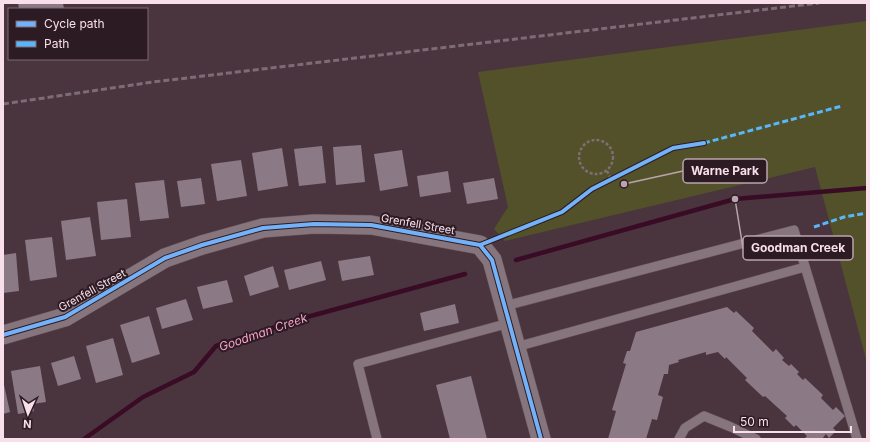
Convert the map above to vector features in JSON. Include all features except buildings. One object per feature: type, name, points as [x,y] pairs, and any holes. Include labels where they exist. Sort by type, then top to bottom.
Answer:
[{"type":"street","name":"Grenfell Street","points":[[3,335],[65,317],[165,258],[202,245],[263,228],[314,224],[371,225],[480,245],[492,260],[541,439]]},
{"type":"lane","points":[[377,439],[358,364],[507,314],[794,230],[857,439]]},
{"type":"lane","points":[[516,347],[805,267]]},
{"type":"lane","points":[[679,439],[685,428],[704,416],[756,439]]},
{"type":"path","points":[[596,140],[601,141],[610,147],[614,157],[611,167],[607,171],[596,175],[590,173],[581,166],[579,154],[585,144],[596,140]]},
{"type":"path","points":[[607,171],[611,179]]},
{"type":"path","points":[[604,182],[618,176]]},
{"type":"shaded area","points":[[867,21],[867,363],[815,167],[505,241],[494,229],[508,207],[478,72]]},
{"type":"waterway","name":"Goodman Creek","points":[[516,260],[735,199],[867,188]]},
{"type":"waterway","name":"Goodman Creek","points":[[84,439],[143,397],[194,372],[216,346],[307,317],[465,274]]},
{"type":"railway","points":[[3,104],[153,82],[819,3]]},
{"type":"marked path","points":[[704,143],[842,106]]},
{"type":"marked path","points":[[814,227],[844,217],[867,213]]},
{"type":"cycle path","points":[[480,245],[562,212],[592,189],[673,148],[704,143]]},
{"type":"cycle path","points":[[3,335],[65,317],[165,258],[202,245],[263,228],[314,224],[371,225],[480,245],[492,260],[541,439]]},
{"type":"place","name":"Warne Park","points":[[624,184]]},
{"type":"place","name":"Goodman Creek","points":[[735,199]]}]
